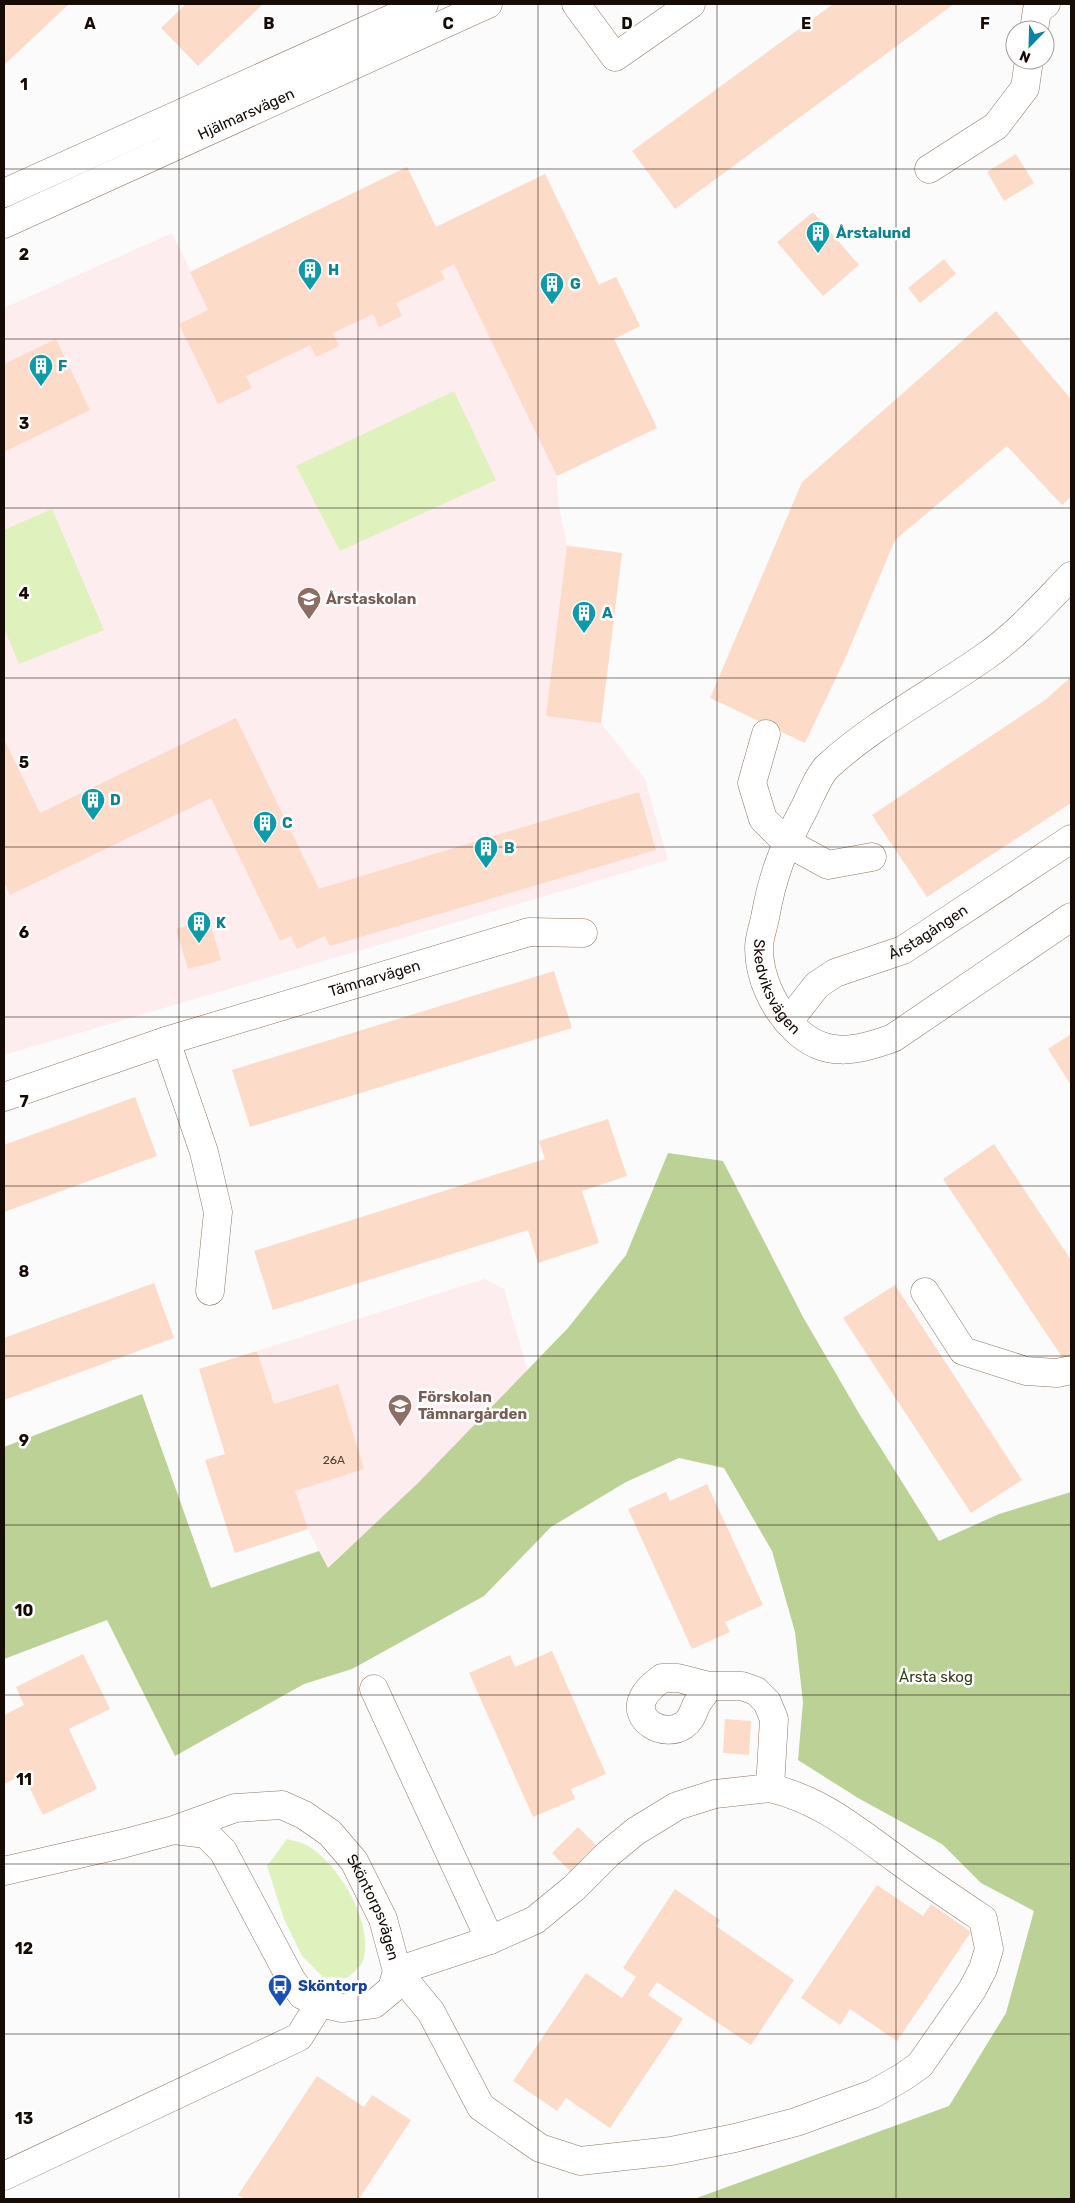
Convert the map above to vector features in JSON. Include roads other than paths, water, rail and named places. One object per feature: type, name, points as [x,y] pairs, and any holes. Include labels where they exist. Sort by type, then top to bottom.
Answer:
[{"type":"street","name":"Hjälmarsvägen","points":[[4,193],[424,4]]},
{"type":"street","name":"Hjälmarsvägen","points":[[4,224],[488,4]]},
{"type":"street","points":[[576,4],[615,57],[691,4]]},
{"type":"street","points":[[1036,20],[1037,10],[1046,4]]},
{"type":"street","points":[[929,169],[996,126],[1024,88],[1027,70]]},
{"type":"street","name":"Skedviksvägen","points":[[1071,576],[1027,622],[984,658],[902,711],[826,768],[786,842],[771,884],[759,948],[763,976],[775,1004],[788,1022],[815,1044],[846,1051],[867,1048],[893,1038],[1071,917]]},
{"type":"street","points":[[766,734],[752,783],[763,819],[786,842],[828,865],[872,857]]},
{"type":"street","name":"Årstagången","points":[[788,1022],[817,985],[835,973],[904,950],[1071,839]]},
{"type":"street","name":"Tämnarvägen","points":[[4,1097],[166,1041],[529,932],[583,933]]},
{"type":"street","points":[[166,1041],[204,1152],[218,1212],[210,1291]]},
{"type":"street","points":[[925,1292],[963,1351],[1026,1371],[1057,1373],[1071,1370]]},
{"type":"street","points":[[709,1686],[742,1686],[756,1691],[767,1702],[774,1720],[770,1788]]},
{"type":"street","points":[[374,1689],[490,1940]]},
{"type":"street","points":[[770,1788],[791,1793],[851,1825],[983,1919],[989,1949],[983,1969],[972,1990],[920,2065],[873,2094],[796,2122],[735,2138],[671,2151],[580,2161],[540,2148],[481,2107],[431,2012],[397,1971],[490,1940],[535,1920],[574,1888],[608,1854],[636,1831],[676,1806],[715,1794],[770,1788]]},
{"type":"street","name":"Sköntorpsvägen","points":[[4,1871],[174,1830],[235,1808],[282,1805],[304,1816],[330,1833],[354,1861],[383,1919],[397,1971],[392,1989],[374,2004],[342,2008],[320,2003],[302,1995],[291,1979],[223,1852],[206,1834],[174,1830]]},
{"type":"street","points":[[4,2176],[299,2037],[320,2003]]},
{"type":"place","name":"Årstalund","points":[[818,254]]},
{"type":"place","name":"H","points":[[310,291]]},
{"type":"place","name":"G","points":[[552,305]]},
{"type":"place","name":"F","points":[[41,387]]},
{"type":"place","name":"Årstaskolan","points":[[309,620]]},
{"type":"place","name":"A","points":[[584,634]]},
{"type":"place","name":"D","points":[[93,821]]},
{"type":"place","name":"C","points":[[265,844]]},
{"type":"place","name":"B","points":[[486,869]]},
{"type":"place","name":"K","points":[[199,944]]},
{"type":"place","name":"Förskolan Tämnargården","points":[[400,1427]]},
{"type":"place","name":"Sköntorp","points":[[280,2007]]},
{"type":"park label","name":"Årsta skog","points":[[936,1677]]}]
